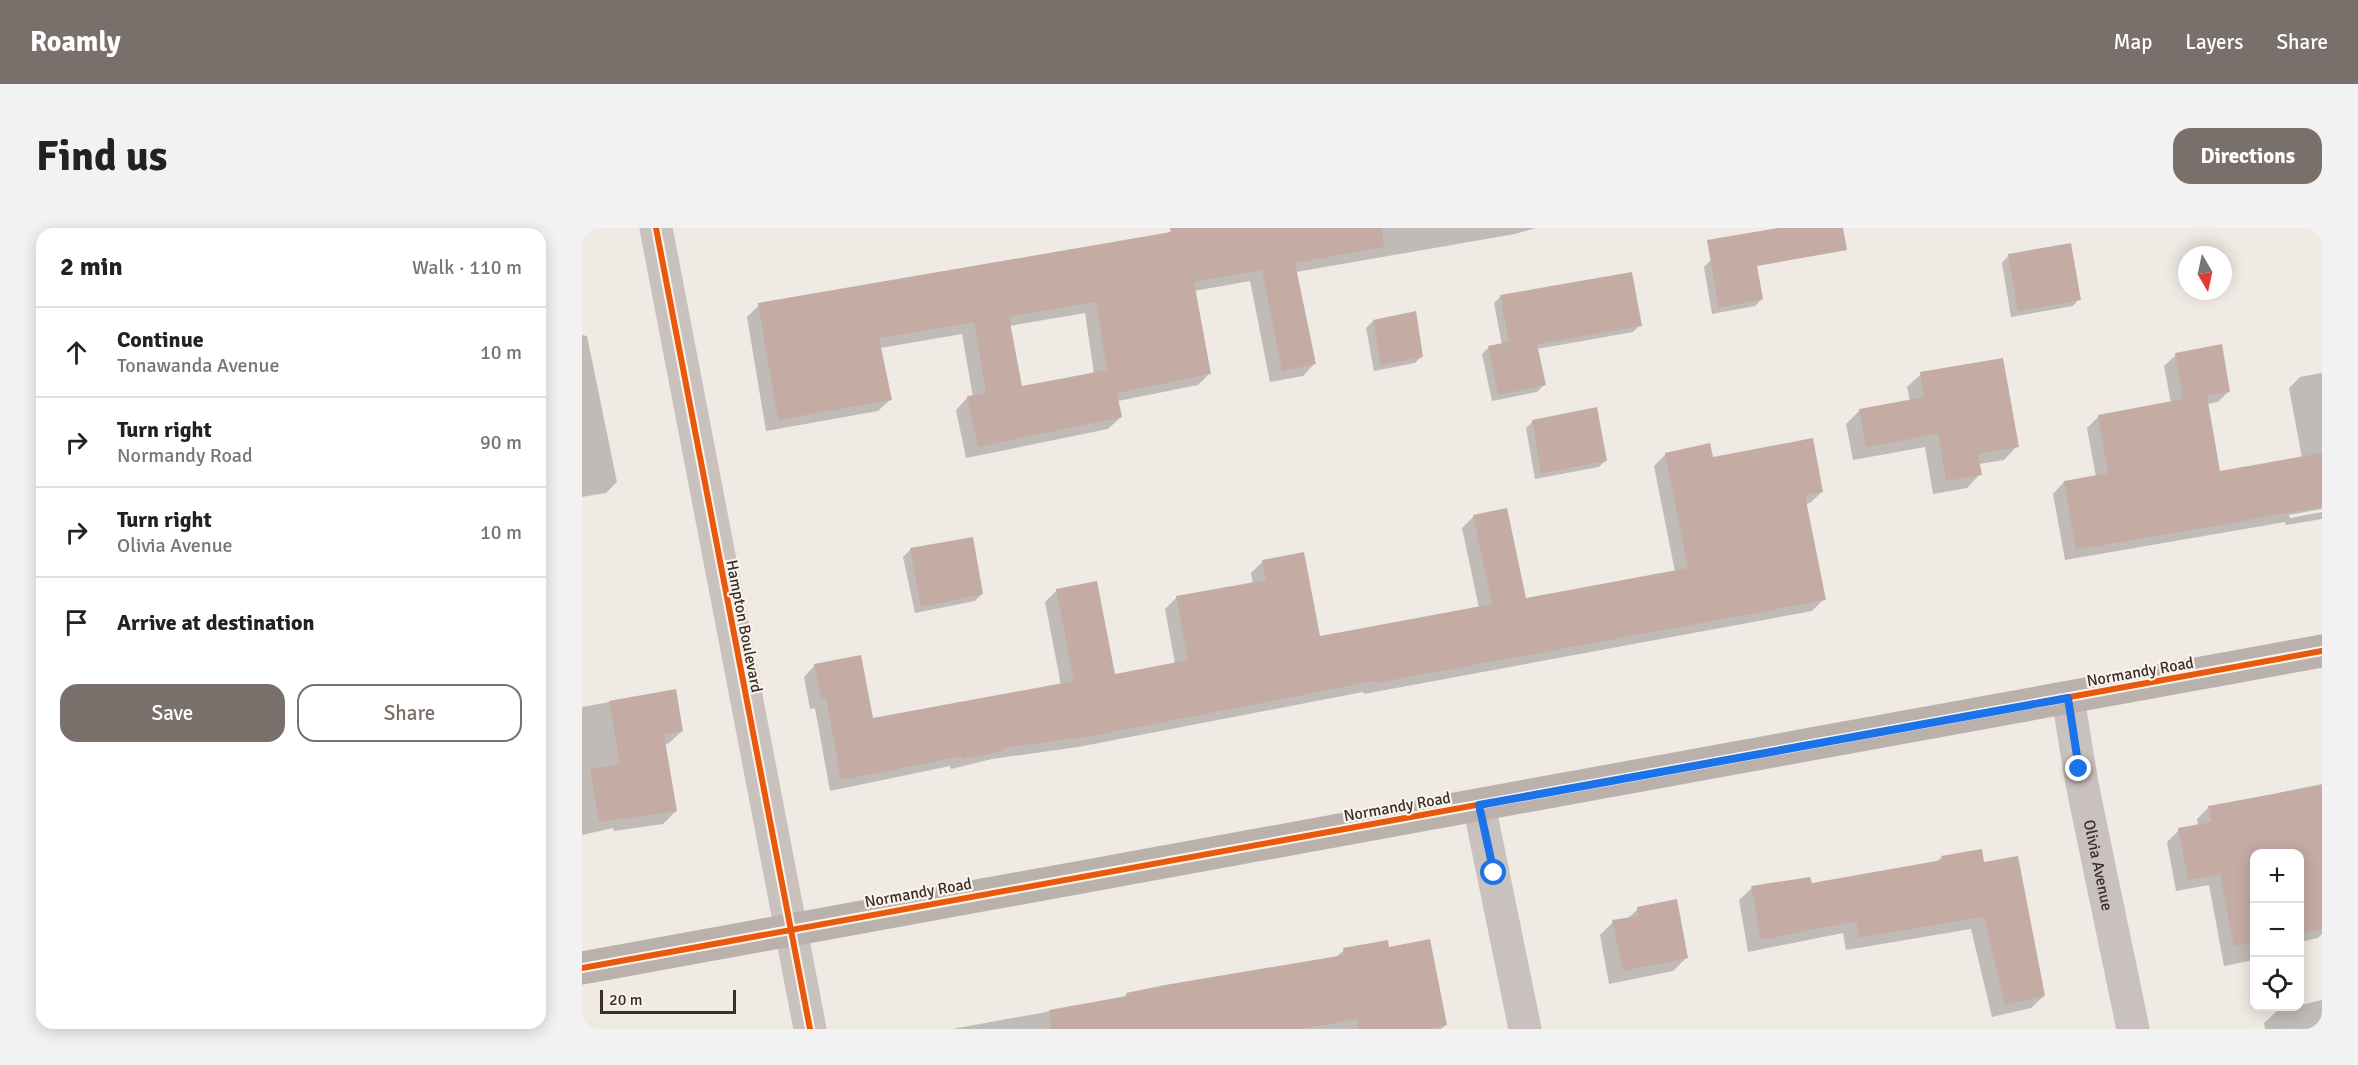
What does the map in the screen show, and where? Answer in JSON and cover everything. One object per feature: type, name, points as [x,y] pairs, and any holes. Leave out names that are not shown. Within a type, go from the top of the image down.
[{"type":"street","name":"Hampton Boulevard","points":[[656,228],[810,1029]]},
{"type":"street","name":"Normandy Road","points":[[582,968],[2322,651]]},
{"type":"street","name":"Olivia Avenue","points":[[2068,698],[2082,784],[2133,1029]]},
{"type":"street","points":[[1479,805],[1525,1029]]},
{"type":"building","points":[[1170,228],[1382,228],[1384,247],[1295,263],[1316,364],[1282,371],[1262,270],[1194,282],[1211,374],[1117,393],[1122,417],[978,447],[967,396],[986,393],[974,322],[879,338],[892,400],[778,420],[758,303],[1171,232]],"holes":[[[1096,302],[1107,370],[1022,386],[1009,317]]]},
{"type":"building","points":[[1778,228],[1843,228],[1847,250],[1757,266],[1763,299],[1719,308],[1707,240]]},
{"type":"building","points":[[2071,243],[2081,300],[2018,311],[2008,254]]},
{"type":"building","points":[[1632,272],[1642,326],[1537,344],[1546,385],[1498,395],[1488,346],[1509,342],[1500,295]]},
{"type":"building","points":[[1416,311],[1423,357],[1381,365],[1373,320]]},
{"type":"building","points":[[2222,344],[2230,392],[2207,396],[2220,471],[2322,453],[2322,507],[2076,550],[2064,481],[2108,473],[2098,415],[2183,399],[2175,353]]},
{"type":"building","points":[[2003,358],[2019,447],[1978,454],[1982,475],[1946,481],[1938,434],[1866,447],[1859,409],[1924,397],[1920,372]]},
{"type":"building","points":[[1597,407],[1607,461],[1541,473],[1532,420]]},
{"type":"building","points":[[1813,438],[1823,492],[1805,495],[1826,600],[1376,683],[1375,681],[1091,736],[1003,748],[1003,751],[962,759],[962,756],[841,780],[826,697],[821,698],[814,664],[861,655],[873,718],[1074,681],[1056,589],[1097,581],[1115,674],[1188,660],[1176,596],[1266,580],[1262,560],[1304,552],[1320,636],[1492,604],[1473,515],[1507,508],[1526,598],[1688,568],[1665,453],[1710,443],[1713,457]]},
{"type":"building","points":[[973,537],[983,594],[921,607],[910,548]]},
{"type":"building","points":[[676,689],[683,731],[664,735],[677,811],[599,822],[590,769],[620,764],[609,701]]},
{"type":"building","points":[[2322,785],[2322,929],[2304,932],[2304,849],[2250,849],[2250,943],[2234,947],[2220,874],[2188,880],[2178,828],[2212,822],[2208,806]]},
{"type":"building","points":[[1982,849],[1984,862],[2018,856],[2045,996],[2005,1005],[1984,917],[1859,938],[1856,921],[1761,940],[1751,886],[1810,877],[1812,883],[1942,860],[1941,856]]},
{"type":"building","points":[[1677,899],[1688,958],[1623,971],[1612,920],[1638,916],[1637,907]]},
{"type":"building","points":[[1430,939],[1447,1025],[1428,1029],[1359,1029],[1357,1019],[1302,1029],[1051,1029],[1049,1010],[1127,996],[1126,993],[1165,985],[1344,955],[1343,948],[1388,940],[1389,947]]},
{"type":"cycle path","points":[[656,228],[810,1029]]},
{"type":"cycle path","points":[[582,968],[2322,651]]},
{"type":"route","points":[[1494,873],[1479,805],[2068,698],[2079,769]]}]
